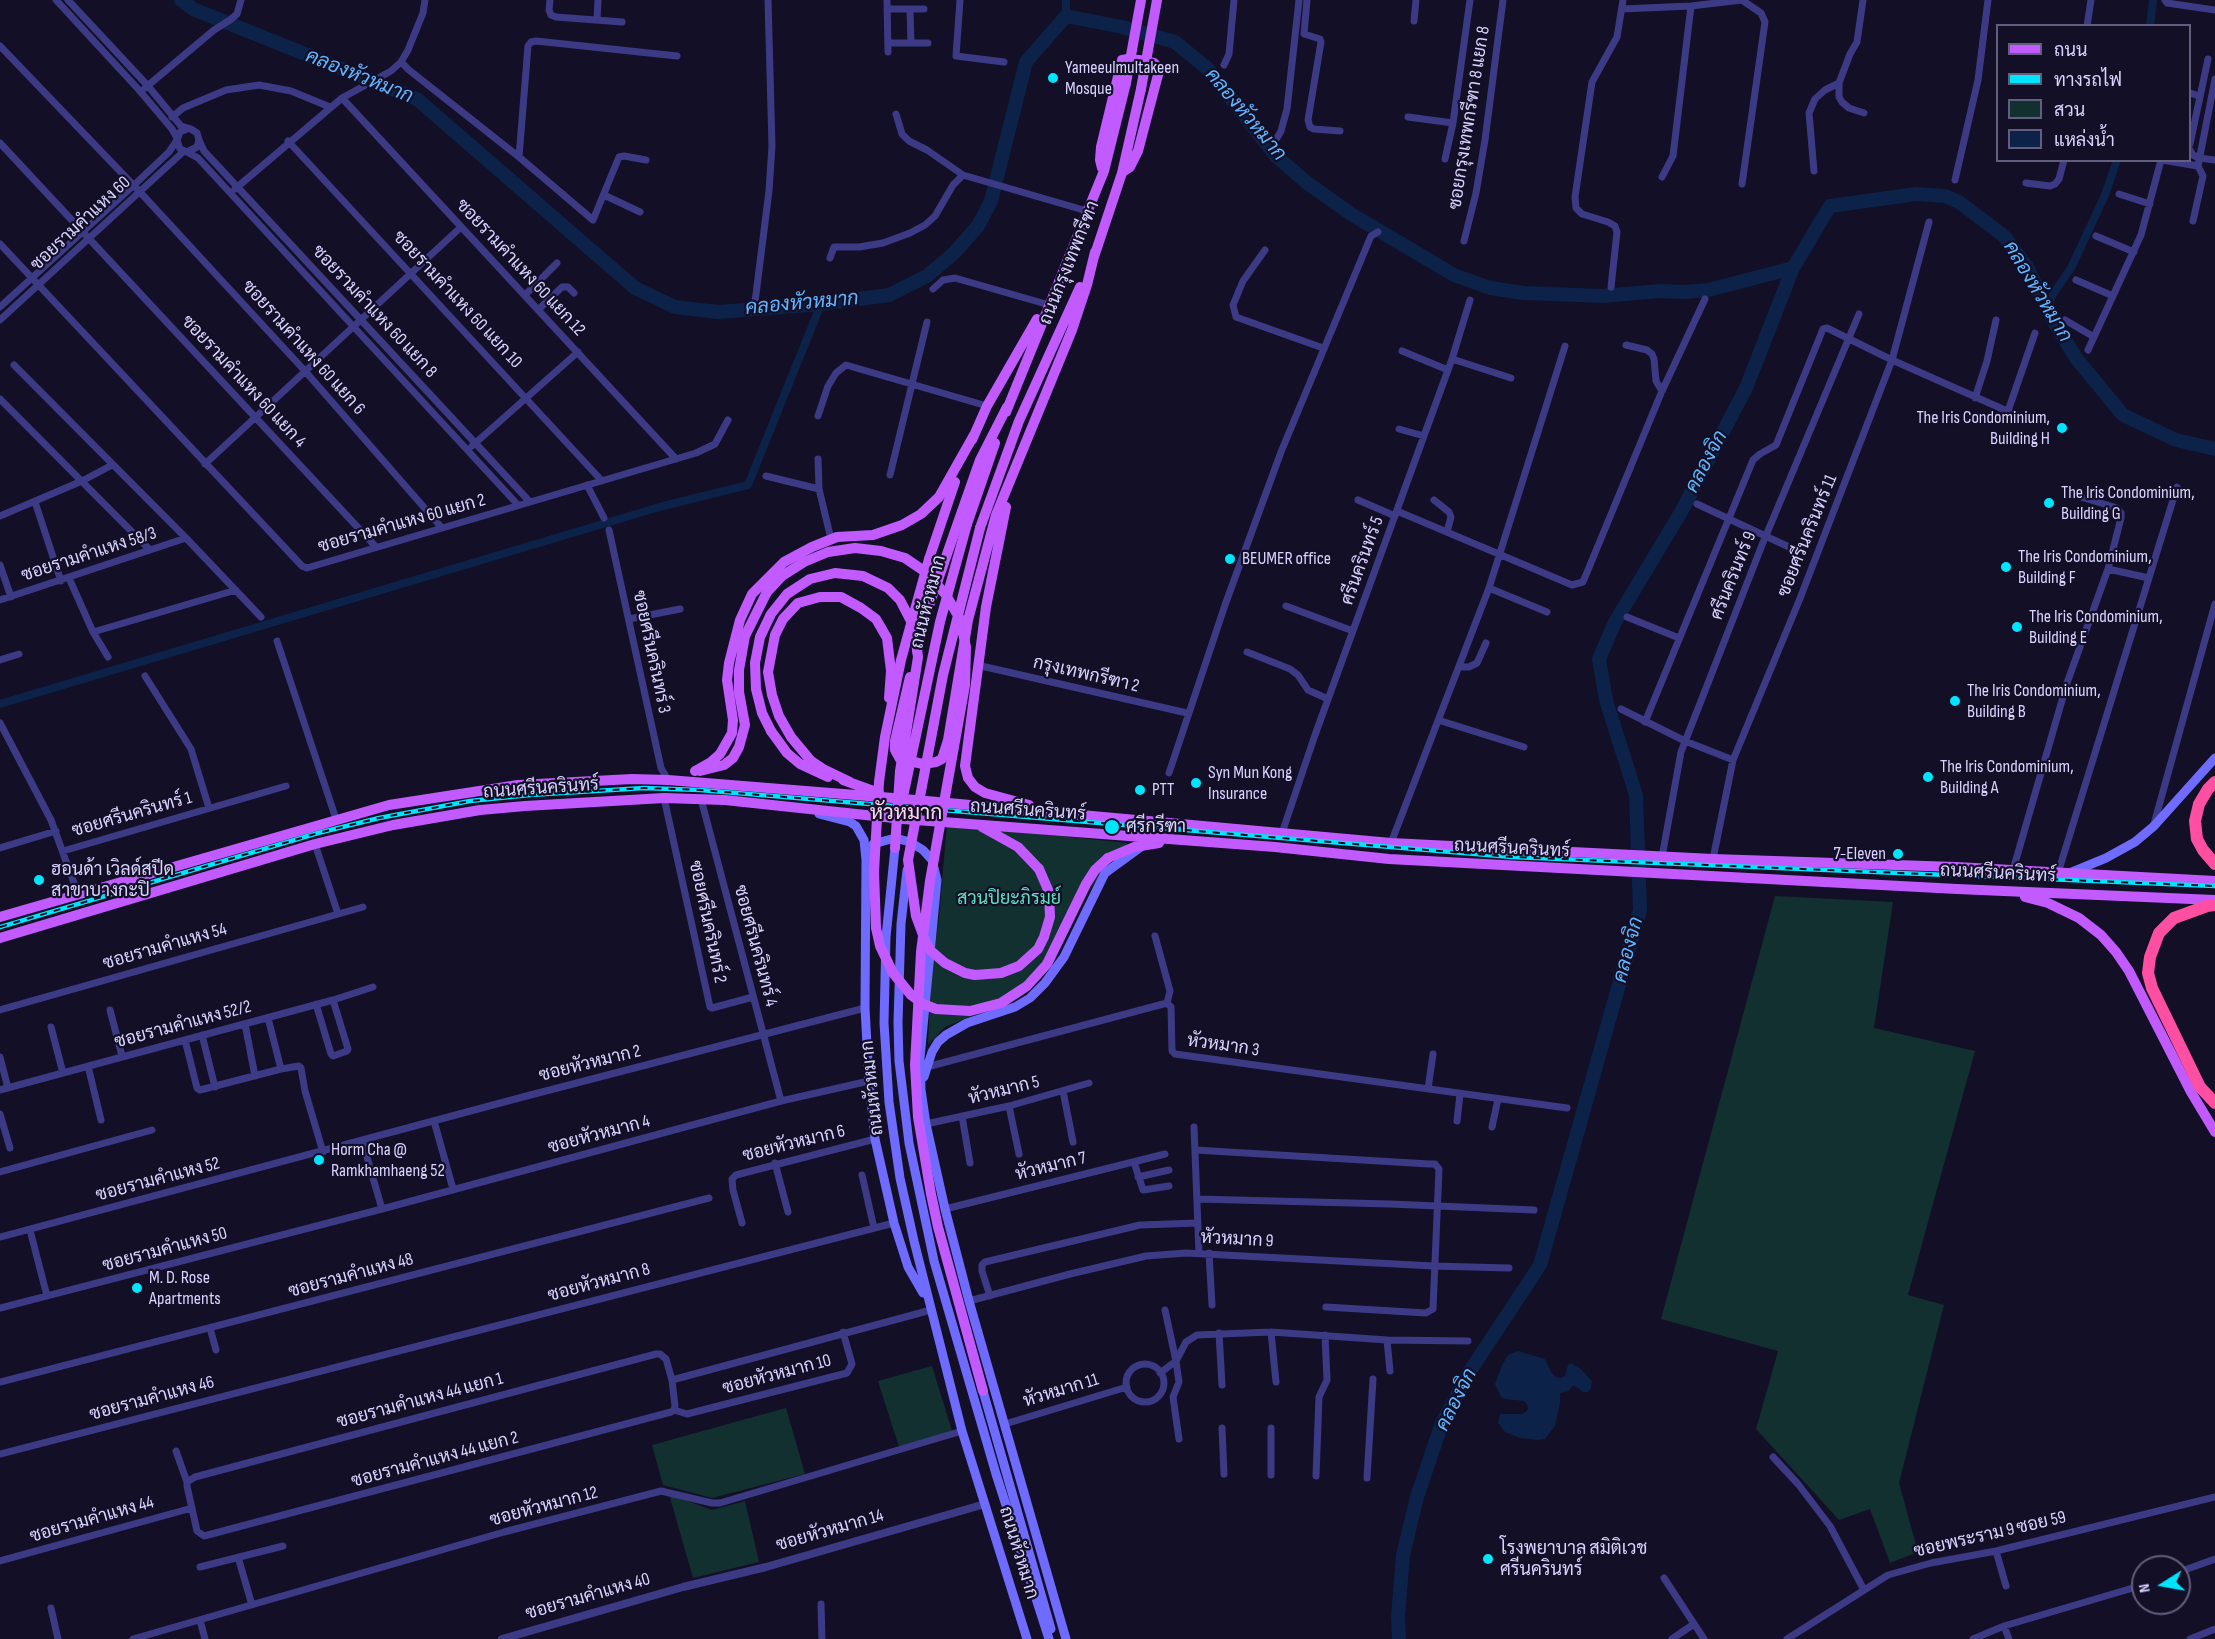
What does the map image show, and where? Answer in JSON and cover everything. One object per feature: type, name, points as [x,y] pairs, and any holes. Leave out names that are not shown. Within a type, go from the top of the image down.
[{"type":"highway","points":[[2215,782],[2199,804],[2195,821],[2197,839],[2215,864]]},
{"type":"highway","points":[[2215,905],[2174,918],[2159,933],[2150,957],[2148,973],[2152,988],[2200,1087],[2215,1103]]},
{"type":"main road","name":"ถนนกรุงเทพกรีฑา","points":[[967,524],[1007,407],[1104,171],[1126,83],[1141,0]]},
{"type":"main road","name":"ถนนกรุงเทพกรีฑา","points":[[980,528],[1019,421],[1095,252],[1122,173],[1159,0]]},
{"type":"main road","points":[[1159,0],[1167,0]]},
{"type":"main road","points":[[1104,171],[1100,160],[1101,147],[1122,60],[1128,58],[1154,63],[1159,71],[1138,151],[1130,168],[1122,173]]},
{"type":"main road","points":[[1007,407],[980,460],[926,614],[895,741],[900,759],[923,764],[942,759],[948,741],[968,620],[996,515],[1079,313],[1095,252]]},
{"type":"main road","points":[[885,737],[909,627],[948,500],[987,406],[1055,288]]},
{"type":"main road","points":[[668,780],[695,771],[711,762],[720,754],[732,733],[733,720],[727,680],[729,663],[740,620],[752,594],[784,562],[831,539],[873,535],[902,525],[921,514],[939,497],[974,435]]},
{"type":"main road","points":[[1017,466],[999,535],[977,665],[965,766],[968,778],[975,787],[985,793],[1060,813]]},
{"type":"main road","name":"ถนนหัวหมาก","points":[[967,524],[928,674],[905,785],[895,848],[886,937],[885,1064],[895,1146],[906,1207],[930,1308],[962,1431],[1027,1639]]},
{"type":"main road","name":"ถนนหัวหมาก","points":[[980,528],[943,675],[908,860],[901,924],[899,1061],[909,1143],[934,1261],[996,1474],[1051,1639]]},
{"type":"main road","points":[[695,771],[715,769],[724,765],[733,758],[740,747],[745,725],[739,692],[739,670],[745,636],[767,592],[782,576],[804,562],[828,552],[855,548],[881,551],[904,558],[927,573],[946,595],[960,619],[966,647],[965,686],[930,881],[921,952],[915,1065],[918,1117],[940,1236],[1044,1598],[1051,1639]]},
{"type":"main road","points":[[893,798],[814,772],[800,764],[787,753],[771,731],[762,713],[756,689],[755,663],[760,637],[787,594],[810,579],[835,573],[863,576],[888,588],[900,600],[909,613],[914,627],[918,649],[900,771],[895,848]]},
{"type":"main road","points":[[849,782],[811,761],[790,737],[779,716],[768,672],[775,635],[783,619],[798,603],[820,597],[841,597],[861,608],[876,619],[887,638],[890,654],[890,686],[876,828],[874,906],[876,928],[880,946],[894,973],[907,991],[923,1004],[945,1010],[970,1011],[1001,1003],[1027,986],[1047,963],[1095,870],[1108,858],[1134,846],[1176,840]]},
{"type":"main road","points":[[2069,873],[2106,858],[2135,842],[2154,826],[2215,758]]},
{"type":"main road","name":"ถนนศรีนครินทร์","points":[[0,917],[389,805],[518,785],[593,780],[668,780],[1392,843],[2215,881]]},
{"type":"main road","name":"ถนนศรีนครินทร์","points":[[0,938],[315,844],[393,825],[439,816],[561,802],[664,798],[701,799],[1389,859],[2215,900]]},
{"type":"main road","points":[[389,805],[393,825]]},
{"type":"main road","points":[[798,808],[850,822],[856,826],[864,840],[866,860],[865,1008],[875,1138],[894,1222],[908,1267],[930,1308]]},
{"type":"main road","points":[[908,860],[913,903],[926,943],[931,951],[945,963],[965,973],[981,976],[1001,973],[1019,966],[1041,943],[1050,917],[1049,892],[1039,869],[1018,847],[976,824]]},
{"type":"main road","points":[[866,860],[873,844],[895,838],[910,842],[924,850],[932,860],[936,880],[920,1058],[921,1090],[926,1124],[969,1301],[1066,1639]]},
{"type":"main road","points":[[921,1090],[927,1067],[938,1042],[946,1035],[967,1023],[1016,1007],[1046,983],[1064,957],[1105,873],[1144,845]]},
{"type":"main road","points":[[1980,890],[2048,903],[2079,918],[2101,935],[2129,971],[2191,1092],[2215,1132]]},
{"type":"street","points":[[56,0],[141,92],[172,129],[178,146],[186,151]]},
{"type":"street","points":[[141,92],[214,30],[237,14],[241,0]]},
{"type":"street","points":[[231,193],[288,141],[330,107],[350,93],[391,71],[401,62],[423,13],[425,0]]},
{"type":"street","points":[[550,0],[549,10],[551,15],[556,17],[622,22]]},
{"type":"street","points":[[597,20],[598,0]]},
{"type":"street","points":[[755,302],[772,146],[768,0]]},
{"type":"street","points":[[887,0],[888,52]]},
{"type":"street","points":[[960,0],[956,56],[1005,62]]},
{"type":"street","points":[[1224,65],[1229,54],[1234,0]]},
{"type":"street","points":[[1277,138],[1287,109],[1299,0]]},
{"type":"street","points":[[1306,0],[1304,34],[1320,39],[1321,42],[1308,120],[1310,127],[1314,129],[1340,131]]},
{"type":"street","points":[[1414,21],[1416,0]]},
{"type":"street","points":[[1445,159],[1453,123],[1470,0]]},
{"type":"street","name":"ซอยกรุงเทพกรีฑา 8 แยก 8","points":[[1464,241],[1476,193],[1485,140],[1503,0]]},
{"type":"street","points":[[1611,287],[1617,232],[1615,226],[1582,214],[1576,208],[1575,197],[1592,82],[1604,58],[1614,45],[1623,0]]},
{"type":"street","points":[[1622,9],[1691,6],[1742,0],[1761,13],[1765,22],[1742,184]]},
{"type":"street","points":[[1863,0],[1857,42],[1839,83],[1839,97],[1849,108],[1864,113]]},
{"type":"street","points":[[1955,180],[1978,80],[1988,0]]},
{"type":"street","points":[[2087,24],[2091,0]]},
{"type":"street","points":[[2164,0],[2167,3],[2215,10]]},
{"type":"street","points":[[71,1],[148,86],[172,117],[181,126],[194,130],[199,140]]},
{"type":"street","points":[[1662,177],[1673,156],[1691,6]]},
{"type":"street","points":[[887,9],[924,9]]},
{"type":"street","points":[[910,9],[911,43]]},
{"type":"street","points":[[519,157],[528,46],[531,42],[677,56]]},
{"type":"street","points":[[888,43],[928,43]]},
{"type":"street","name":"ซอยรามคำแหง 60 แยก 6","points":[[0,46],[305,371],[442,528]]},
{"type":"street","points":[[2191,139],[2208,59]]},
{"type":"street","points":[[401,62],[593,220],[619,157],[646,160]]},
{"type":"street","points":[[2193,221],[2203,176],[2198,166],[2199,158],[2213,99],[2215,79]]},
{"type":"street","points":[[1814,171],[1809,113],[1815,99],[1839,83]]},
{"type":"street","points":[[172,117],[183,108],[226,90],[259,85],[291,91],[330,107]]},
{"type":"street","points":[[2191,93],[2199,96]]},
{"type":"street","name":"ซอยรามคำแหง 60 แยก 12","points":[[342,98],[676,459]]},
{"type":"street","points":[[896,114],[902,134],[909,141],[927,150],[963,176],[1087,211]]},
{"type":"street","points":[[1408,117],[1453,123]]},
{"type":"street","name":"ซอยรามคำแหง 60","points":[[136,189],[169,152],[180,132],[187,129]]},
{"type":"street","name":"ซอยรามคำแหง 60","points":[[0,320],[35,282],[136,189],[186,151],[195,149],[199,140]]},
{"type":"street","name":"ซอยรามคำแหง 60 แยก 8","points":[[199,140],[204,151],[530,502]]},
{"type":"street","name":"ซอยรามคำแหง 60 แยก 10","points":[[288,141],[602,481]]},
{"type":"street","name":"ซอยรามคำแหง 60 แยก 4","points":[[0,143],[376,548]]},
{"type":"street","name":"ซอยรามคำแหง 60 แยก 8","points":[[186,151],[198,158],[231,193],[518,506]]},
{"type":"street","points":[[2191,152],[2199,158],[2215,160]]},
{"type":"street","points":[[2026,183],[2055,184],[2059,179],[2063,162]]},
{"type":"street","points":[[2088,350],[2142,235],[2161,162]]},
{"type":"street","points":[[2174,162],[2198,166]]},
{"type":"street","points":[[830,258],[834,247],[860,247],[883,243],[925,225],[935,216],[958,178],[963,176]]},
{"type":"street","points":[[2118,194],[2150,204]]},
{"type":"street","points":[[604,195],[640,212]]},
{"type":"street","name":"ซอยศรีนครินทร์ 11","points":[[1713,859],[1733,760],[1799,601],[1892,360],[1929,222]]},
{"type":"street","points":[[206,464],[461,227]]},
{"type":"street","points":[[1169,773],[1187,713],[1281,452],[1371,236],[1378,232]]},
{"type":"street","points":[[2096,236],[2134,252]]},
{"type":"street","name":"ซอยรามคำแหง 60 แยก 2","points":[[0,244],[302,566],[307,568],[676,459],[715,444],[728,420]]},
{"type":"street","points":[[289,257],[296,250]]},
{"type":"street","points":[[1265,250],[1243,281],[1233,305],[1236,317],[1323,348]]},
{"type":"street","points":[[525,295],[557,263]]},
{"type":"street","points":[[933,289],[944,280],[955,278],[1046,304]]},
{"type":"street","points":[[2076,280],[2113,296]]},
{"type":"street","name":"ซอยรามคำแหง 60","points":[[0,307],[35,282]]},
{"type":"street","points":[[538,310],[562,287],[568,287],[574,293]]},
{"type":"street","points":[[1358,500],[1448,532],[1572,585],[1583,582],[1662,391],[1705,299]]},
{"type":"street","name":"ศรีนครินทร์ 5","points":[[1282,833],[1328,699],[1452,359],[1470,300]]},
{"type":"street","name":"ศรีนครินทร์ 9","points":[[1662,857],[1681,752],[1766,536],[1859,314]]},
{"type":"street","points":[[1975,398],[1987,361],[1996,320]]},
{"type":"street","points":[[2065,320],[2094,337]]},
{"type":"street","points":[[890,475],[927,322]]},
{"type":"street","points":[[1645,722],[1753,460],[1776,445],[1821,331],[1827,328],[1975,398],[2024,418]]},
{"type":"street","points":[[2008,411],[2035,333]]},
{"type":"street","points":[[1626,345],[1647,350],[1652,354],[1656,381],[1662,391]]},
{"type":"street","points":[[1392,843],[1489,588],[1565,346]]},
{"type":"street","points":[[1402,351],[1448,370]]},
{"type":"street","points":[[468,451],[578,352]]},
{"type":"street","points":[[1452,359],[1511,378]]},
{"type":"street","points":[[14,364],[261,617]]},
{"type":"street","points":[[818,416],[828,386],[842,366],[846,365],[987,406]]},
{"type":"street","points":[[411,389],[418,382]]},
{"type":"street","points":[[0,399],[150,550]]},
{"type":"street","points":[[1399,429],[1424,436]]},
{"type":"street","points":[[818,459],[819,489],[831,539]]},
{"type":"street","points":[[0,516],[82,481],[112,465]]},
{"type":"street","points":[[766,476],[819,489]]},
{"type":"street","points":[[587,485],[604,518]]},
{"type":"street","points":[[2058,873],[2177,488]]},
{"type":"street","points":[[2013,870],[2067,683],[2108,569],[2121,518],[2121,513],[2117,508],[2081,497]]},
{"type":"street","points":[[1434,500],[1449,512],[1451,517],[1448,532]]},
{"type":"street","points":[[35,502],[61,581]]},
{"type":"street","points":[[1697,504],[1789,547]]},
{"type":"street","name":"ซอยศรีนครินทร์ 3","points":[[609,530],[662,768],[668,780]]},
{"type":"street","name":"ซอยรามคำแหง 58/3","points":[[0,600],[186,538]]},
{"type":"street","points":[[0,564],[11,597]]},
{"type":"street","points":[[2108,569],[2149,578]]},
{"type":"street","points":[[69,578],[93,632],[108,657]]},
{"type":"street","points":[[1489,588],[1546,612]]},
{"type":"street","points":[[93,632],[236,590]]},
{"type":"street","points":[[2154,826],[2215,604]]},
{"type":"street","points":[[1286,606],[1353,631]]},
{"type":"street","points":[[629,619],[680,609]]},
{"type":"street","points":[[1627,616],[1679,638]]},
{"type":"street","points":[[277,641],[336,819]]},
{"type":"street","points":[[1459,667],[1474,665],[1486,643]]},
{"type":"street","points":[[1246,651],[1290,669],[1298,675],[1308,690],[1328,699]]},
{"type":"street","points":[[0,660],[20,654]]},
{"type":"street","name":"กรุงเทพกรีฑา 2","points":[[977,665],[1187,713]]},
{"type":"street","name":"ซอยศรีนครินทร์ 1","points":[[145,676],[191,749],[209,808]]},
{"type":"street","points":[[1621,710],[1685,741],[1733,760]]},
{"type":"street","points":[[1438,720],[1524,747]]},
{"type":"street","name":"ซอยศรีนครินทร์ 1","points":[[0,723],[56,831],[78,894]]},
{"type":"street","name":"ซอยศรีนครินทร์ 1","points":[[63,851],[286,786]]},
{"type":"street","name":"ซอยศรีนครินทร์ 2","points":[[664,798],[710,1007],[753,997]]},
{"type":"street","name":"ซอยศรีนครินทร์ 4","points":[[701,799],[781,1101]]},
{"type":"street","points":[[0,848],[56,831]]},
{"type":"street","points":[[315,844],[338,914]]},
{"type":"street","name":"ซอยรามคำแหง 54","points":[[0,1010],[363,907]]},
{"type":"street","points":[[927,1067],[1167,1003],[1170,991],[1155,936]]},
{"type":"street","name":"ซอยรามคำแหง 52/2","points":[[4,1089],[268,1018],[373,987]]},
{"type":"street","points":[[316,1004],[333,1056],[348,1049],[333,1000]]},
{"type":"street","name":"หัวหมาก 3","points":[[1167,1003],[1171,1007],[1172,1051],[1175,1054],[1567,1108]]},
{"type":"street","name":"ซอยหัวหมาก 2","points":[[323,1152],[865,1008]]},
{"type":"street","points":[[110,1010],[122,1056]]},
{"type":"street","points":[[268,1018],[280,1069]]},
{"type":"street","points":[[245,1023],[255,1076]]},
{"type":"street","points":[[51,1027],[63,1073]]},
{"type":"street","points":[[202,1035],[215,1087]]},
{"type":"street","points":[[185,1040],[198,1089],[202,1090],[299,1066],[323,1152]]},
{"type":"street","points":[[1428,1089],[1433,1054]]},
{"type":"street","points":[[0,1058],[4,1089]]},
{"type":"street","points":[[88,1066],[100,1120]]},
{"type":"street","name":"ซอยหัวหมาก 4","points":[[337,1220],[781,1101],[869,1081]]},
{"type":"street","name":"หัวหมาก 5","points":[[926,1124],[1009,1106],[1089,1083]]},
{"type":"street","points":[[1063,1091],[1073,1142]]},
{"type":"street","points":[[1457,1121],[1460,1094]]},
{"type":"street","points":[[1492,1127],[1498,1099]]},
{"type":"street","points":[[1009,1106],[1019,1154]]},
{"type":"street","points":[[0,1113],[10,1148]]},
{"type":"street","points":[[962,1116],[970,1163]]},
{"type":"street","points":[[434,1121],[453,1189]]},
{"type":"street","points":[[1194,1126],[1199,1253]]},
{"type":"street","points":[[0,1172],[152,1130]]},
{"type":"street","name":"ซอยหัวหมาก 6","points":[[742,1223],[732,1179],[741,1172],[875,1138]]},
{"type":"street","points":[[362,1140],[382,1209]]},
{"type":"street","points":[[1195,1150],[1435,1164],[1439,1169],[1433,1309],[1430,1311],[1326,1307]]},
{"type":"street","name":"ซอยรามคำแหง 52","points":[[0,1237],[323,1152]]},
{"type":"street","name":"หัวหมาก 7","points":[[945,1209],[1165,1154]]},
{"type":"street","points":[[1134,1162],[1143,1190],[1169,1186]]},
{"type":"street","points":[[775,1164],[788,1212]]},
{"type":"street","points":[[1138,1177],[1169,1170]]},
{"type":"street","points":[[862,1175],[874,1228]]},
{"type":"street","name":"ซอยรามคำแหง 48","points":[[0,1382],[709,1198]]},
{"type":"street","points":[[1197,1199],[1534,1210]]},
{"type":"street","name":"ซอยรามคำแหง 50","points":[[0,1308],[337,1220]]},
{"type":"street","name":"ซอยหัวหมาก 8","points":[[312,1373],[894,1222]]},
{"type":"street","points":[[990,1296],[982,1271],[982,1265],[985,1262],[1140,1225],[1198,1223]]},
{"type":"street","points":[[30,1230],[47,1296]]},
{"type":"street","points":[[1209,1253],[1212,1305]]},
{"type":"street","name":"หัวหมาก 9","points":[[969,1301],[1146,1256],[1209,1253],[1509,1268]]},
{"type":"street","name":"ซอยหัวหมาก 10","points":[[672,1380],[930,1308]]},
{"type":"street","points":[[1165,1310],[1179,1382],[1173,1397],[1179,1439]]},
{"type":"street","points":[[210,1328],[216,1350]]},
{"type":"street","name":"ซอยหัวหมาก 10","points":[[674,1410],[687,1414],[847,1373],[852,1364],[843,1332]]},
{"type":"street","points":[[1160,1372],[1176,1361],[1186,1342],[1197,1335],[1271,1332],[1387,1340],[1468,1341]]},
{"type":"street","points":[[1271,1332],[1276,1382]]},
{"type":"street","points":[[1219,1333],[1222,1385]]},
{"type":"street","points":[[1316,1476],[1319,1397],[1327,1380],[1325,1335]]},
{"type":"street","points":[[1387,1340],[1390,1371]]},
{"type":"street","name":"ซอยรามคำแหง 44 แยก 1","points":[[187,1482],[195,1477],[656,1354],[666,1359],[672,1380]]},
{"type":"street","points":[[1149,1365],[1160,1372],[1164,1384],[1163,1390],[1160,1395],[1150,1401],[1138,1401],[1126,1388],[1128,1375],[1137,1366],[1149,1365]]},
{"type":"street","name":"ซอยรามคำแหง 46","points":[[0,1454],[312,1373]]},
{"type":"street","points":[[1367,1478],[1373,1379]]},
{"type":"street","points":[[672,1380],[674,1410]]},
{"type":"street","name":"หัวหมาก 11","points":[[1005,1424],[1126,1388]]},
{"type":"street","name":"ซอยรามคำแหง 44 แยก 2","points":[[192,1508],[197,1531],[204,1536],[674,1410]]},
{"type":"street","points":[[1222,1428],[1224,1474]]},
{"type":"street","points":[[1271,1428],[1271,1475]]},
{"type":"street","name":"ซอยหัวหมาก 12","points":[[134,1639],[504,1532],[662,1491],[720,1503],[962,1431]]},
{"type":"street","points":[[176,1451],[187,1482],[192,1508]]},
{"type":"street","points":[[1773,1457],[1798,1484],[1830,1526],[1864,1590]]},
{"type":"street","name":"ซอยพระราม 9 ซอย 59","points":[[1787,1639],[1888,1575],[2215,1497]]},
{"type":"street","name":"ซอยหัวหมาก 14","points":[[683,1587],[766,1567],[985,1504]]},
{"type":"street","name":"ซอยรามคำแหง 44","points":[[0,1561],[192,1508]]},
{"type":"street","points":[[200,1567],[283,1546]]},
{"type":"street","points":[[1996,1551],[2006,1586]]},
{"type":"street","points":[[238,1557],[252,1605]]},
{"type":"street","points":[[2191,1568],[2215,1559]]},
{"type":"street","points":[[1664,1578],[1704,1639]]},
{"type":"street","name":"ซอยรามคำแหง 40","points":[[502,1639],[683,1587]]},
{"type":"street","points":[[1973,1639],[2004,1626],[2131,1589]]},
{"type":"street","points":[[821,1604],[822,1639]]},
{"type":"street","points":[[51,1608],[58,1639]]},
{"type":"street","points":[[200,1620],[205,1639]]},
{"type":"street","points":[[1672,1639],[1694,1624]]},
{"type":"street","points":[[2004,1626],[2009,1639]]},
{"type":"street","points":[[2190,1639],[2215,1629]]},
{"type":"green space","name":"สวนปิยะภิรมย์","points":[[947,824],[1127,843],[1130,851],[1115,858],[1089,891],[1051,968],[1022,996],[945,1027],[928,1045],[931,977]]},
{"type":"green space","points":[[1775,896],[1893,902],[1874,1028],[1975,1051],[1908,1295],[1944,1305],[1899,1483],[1918,1552],[1890,1563],[1870,1509],[1839,1520],[1756,1429],[1778,1351],[1661,1319]]},
{"type":"green space","points":[[932,1366],[952,1431],[899,1447],[878,1381]]},
{"type":"green space","points":[[786,1408],[805,1474],[712,1498],[663,1485],[652,1445]]},
{"type":"green space","points":[[669,1494],[712,1510],[745,1501],[759,1562],[693,1578]]},
{"type":"water","points":[[1518,1351],[1545,1359],[1556,1377],[1565,1376],[1568,1365],[1571,1363],[1581,1369],[1592,1381],[1588,1392],[1572,1386],[1569,1391],[1560,1393],[1555,1426],[1545,1439],[1520,1438],[1505,1432],[1498,1423],[1500,1414],[1522,1414],[1528,1409],[1524,1401],[1501,1397],[1495,1384],[1508,1355]]},
{"type":"waterway","name":"คลองหัวหมาก","points":[[181,0],[193,9],[417,99],[635,288],[675,307],[718,312],[821,304],[889,295],[927,276],[954,253],[978,226],[991,201],[1026,62],[1066,16],[1122,27],[1175,42],[1208,69],[1276,156],[1306,182],[1351,214],[1454,275],[1490,288],[1524,293],[1603,296],[1660,291],[1684,292],[1708,290],[1793,268]]},
{"type":"waterway","points":[[1066,0],[1066,16]]},
{"type":"waterway","points":[[2150,24],[2153,0]]},
{"type":"waterway","points":[[2047,308],[2053,294],[2071,268],[2105,195],[2116,162]]},
{"type":"waterway","name":"คลองจิก","points":[[1399,1639],[1398,1617],[1403,1555],[1417,1497],[1442,1423],[1468,1374],[1540,1265],[1640,910],[1636,795],[1606,700],[1599,659],[1615,622],[1681,512],[1746,388],[1793,268],[1830,206],[1916,194],[1945,196],[1959,202],[2004,236],[2027,267],[2054,322],[2076,358],[2123,415],[2176,440],[2215,449]]},
{"type":"waterway","points":[[0,704],[663,506],[748,485],[821,304]]},
{"type":"railway","points":[[0,927],[318,833],[379,818],[470,801],[644,788],[700,790],[1512,857],[2215,886]]},
{"type":"place","name":"Yameeulmultakeen Mosque","points":[[1053,78]]},
{"type":"place","name":"The Iris Condominium, Building H","points":[[2062,428]]},
{"type":"place","name":"The Iris Condominium, Building G","points":[[2049,503]]},
{"type":"place","name":"BEUMER office","points":[[1230,559]]},
{"type":"place","name":"The Iris Condominium, Building F","points":[[2006,567]]},
{"type":"place","name":"The Iris Condominium, Building E","points":[[2017,627]]},
{"type":"place","name":"The Iris Condominium, Building B","points":[[1955,701]]},
{"type":"place","name":"The Iris Condominium, Building A","points":[[1928,777]]},
{"type":"place","name":"Syn Mun Kong Insurance","points":[[1196,783]]},
{"type":"place","name":"PTT","points":[[1140,790]]},
{"type":"place","name":"ศรีกรีฑา","points":[[1112,827]]},
{"type":"place","name":"7-Eleven","points":[[1898,854]]},
{"type":"place","name":"ฮอนด้า เวิลด์สปีด สาขาบางกะปิ","points":[[39,880]]},
{"type":"place","name":"Horm Cha @ Ramkhamhaeng 52","points":[[319,1160]]},
{"type":"place","name":"M. D. Rose Apartments","points":[[137,1288]]},
{"type":"place","name":"โรงพยาบาล สมิติเวช ศรีนครินทร์","points":[[1488,1559]]},
{"type":"district","name":"หัวหมาก","points":[[906,814]]}]
